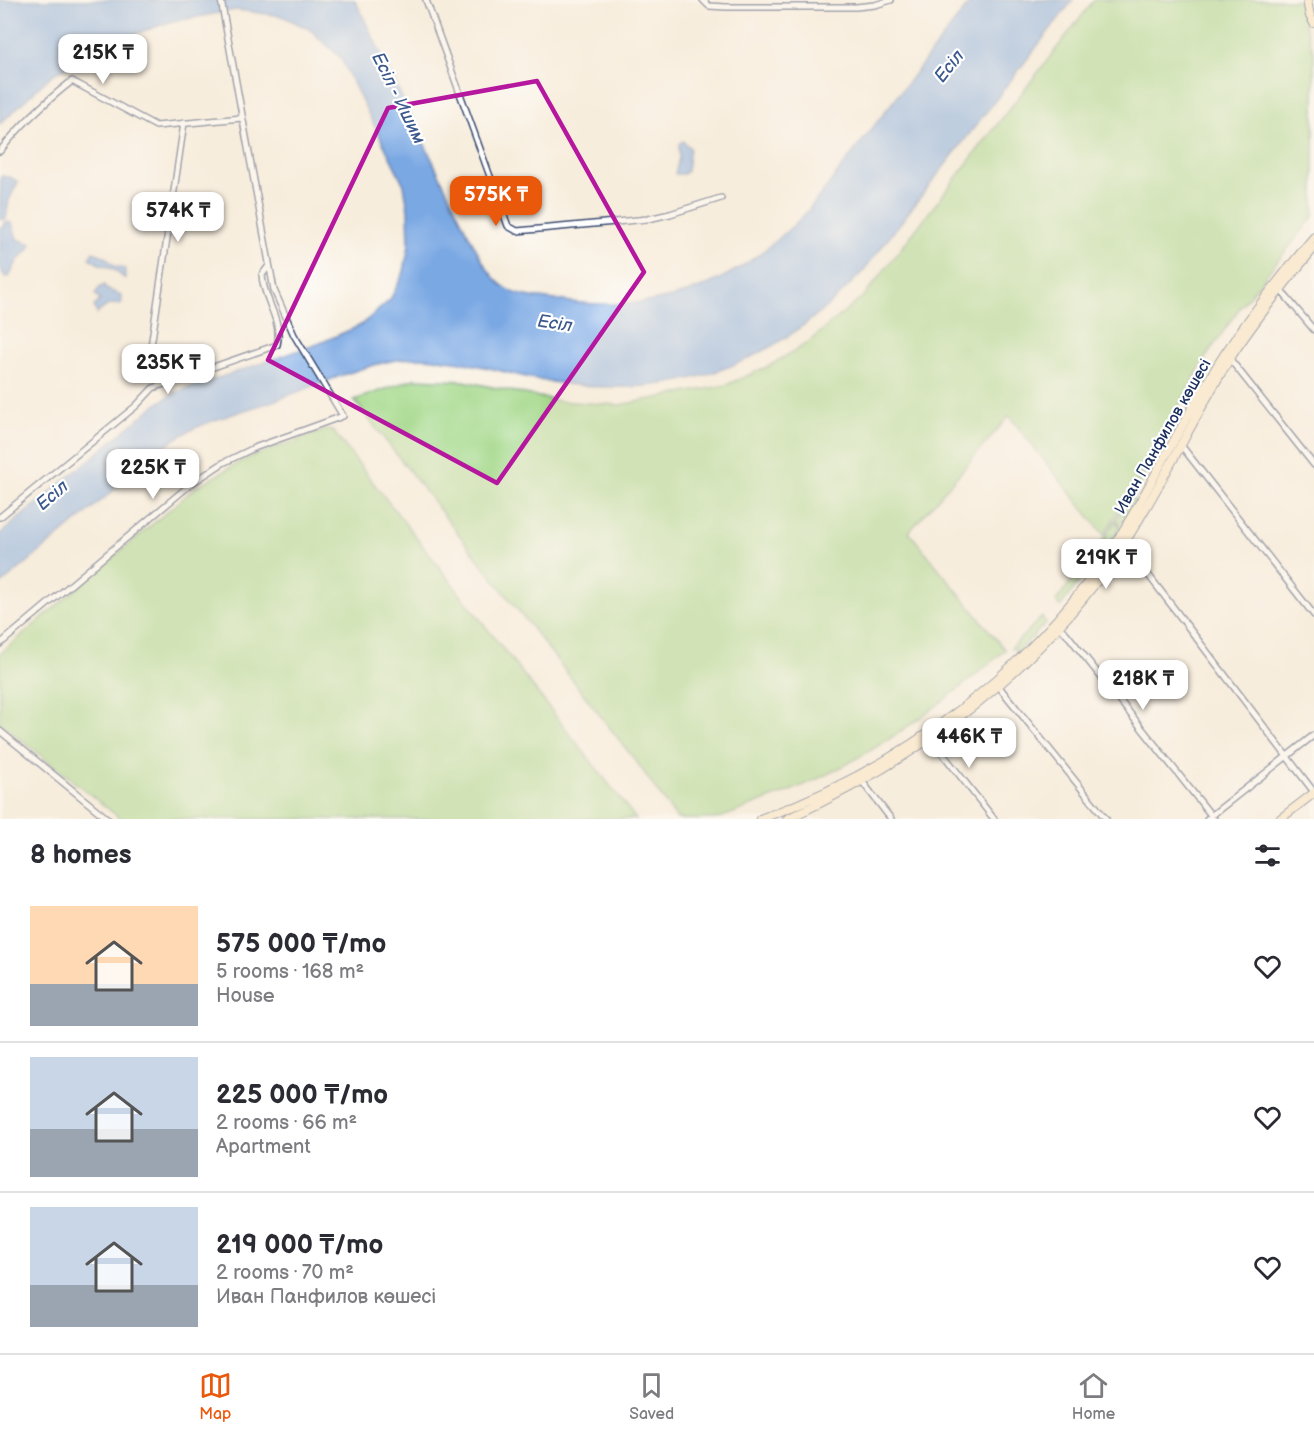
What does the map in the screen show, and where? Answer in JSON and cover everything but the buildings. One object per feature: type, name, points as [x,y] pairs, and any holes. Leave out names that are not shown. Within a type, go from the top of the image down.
[{"type":"street","points":[[0,644],[191,484],[223,462],[254,448],[343,416],[294,335],[274,290],[268,267],[222,0]]},
{"type":"street","points":[[426,0],[508,226],[517,231],[648,219],[721,198]]},
{"type":"street","points":[[703,0],[709,6],[726,7],[856,7],[891,0]]},
{"type":"street","points":[[1307,0],[1314,23]]},
{"type":"street","points":[[0,151],[17,129],[45,102],[72,81],[156,126],[242,118]]},
{"type":"street","points":[[149,360],[184,123]]},
{"type":"street","name":"Иван Панфилов көшесі","points":[[1056,625],[1119,537],[1228,356],[1314,237]]},
{"type":"street","name":"Иван Панфилов көшесі","points":[[1277,286],[1314,248]]},
{"type":"street","points":[[0,517],[136,406],[153,388],[277,345],[279,335],[277,322],[262,286],[262,275],[268,267]]},
{"type":"street","points":[[1277,286],[1314,330]]},
{"type":"street","points":[[1228,356],[1314,465]]},
{"type":"street","points":[[1177,441],[1314,615]]},
{"type":"street","name":"Иван Панфилов көшесі","points":[[787,819],[860,779],[929,736],[997,683],[1085,595],[1124,543],[1177,441]]},
{"type":"street","points":[[1124,543],[1314,792],[1280,819]]},
{"type":"street","points":[[1056,625],[1066,633],[1211,818],[1314,735]]},
{"type":"street","points":[[997,683],[1106,819]]},
{"type":"street","points":[[0,731],[108,819]]},
{"type":"street","points":[[929,736],[994,819]]},
{"type":"street","points":[[860,779],[891,819]]},
{"type":"street","name":"Иван Панфилов көшесі","points":[[760,819],[860,779]]},
{"type":"street","points":[[781,812],[787,819]]},
{"type":"highlighted area","points":[[537,81],[644,272],[497,483],[268,360],[388,108]]},
{"type":"green space","points":[[1094,0],[1297,0],[1314,53],[1314,216],[1241,306],[1206,357],[1159,443],[1164,449],[1154,466],[1152,464],[1149,466],[1135,493],[1134,502],[1120,525],[1116,520],[1153,454],[1104,535],[1009,416],[909,532],[1005,650],[919,718],[860,757],[829,774],[726,816],[714,819],[677,819],[638,764],[354,400],[414,379],[464,381],[558,401],[619,405],[726,385],[769,366],[806,344],[865,295]]},
{"type":"green space","points":[[328,429],[333,431],[636,819],[121,819],[0,723],[0,654],[196,487],[245,459]]},
{"type":"green space","points":[[1115,521],[1120,527],[1109,543],[1105,537]]},
{"type":"green space","points":[[1104,538],[1108,544],[1060,607],[1056,601]]},
{"type":"green space","points":[[1042,617],[1046,623],[1018,651],[1011,648]]},
{"type":"water","points":[[0,0],[355,0],[467,232],[493,277],[512,292],[527,296],[601,304],[635,303],[667,298],[698,289],[754,258],[781,237],[807,212],[972,0],[1073,0],[864,270],[829,304],[793,333],[755,355],[715,372],[674,382],[630,387],[584,386],[535,379],[466,363],[430,358],[396,360],[366,367],[214,421],[180,436],[156,453],[0,585],[0,534],[154,406],[174,393],[318,344],[361,325],[390,300],[404,272],[409,245],[408,210],[404,185],[340,57],[309,29],[282,16],[236,10],[170,22],[111,42],[52,75],[0,124]]},
{"type":"water","points":[[683,141],[690,148],[687,171],[684,174],[675,174],[679,158],[679,144]]},
{"type":"water","points":[[1,176],[10,177],[18,182],[9,200],[6,219],[3,220],[0,218]]},
{"type":"water","points":[[6,222],[12,223],[17,239],[31,244],[18,260],[9,277],[5,277],[0,268],[0,228],[5,226]]},
{"type":"water","points":[[93,252],[104,256],[115,266],[125,269],[125,279],[113,269],[89,258]]},
{"type":"water","points":[[104,285],[106,289],[121,295],[122,302],[120,305],[107,306],[97,314],[94,306],[99,299],[95,294]]},
{"type":"water label","name":"Есіл","points":[[949,66]]},
{"type":"water label","name":"Есіл - Ишим","points":[[399,98]]},
{"type":"water label","name":"Есіл","points":[[555,323]]},
{"type":"water label","name":"Есіл","points":[[52,495]]}]
